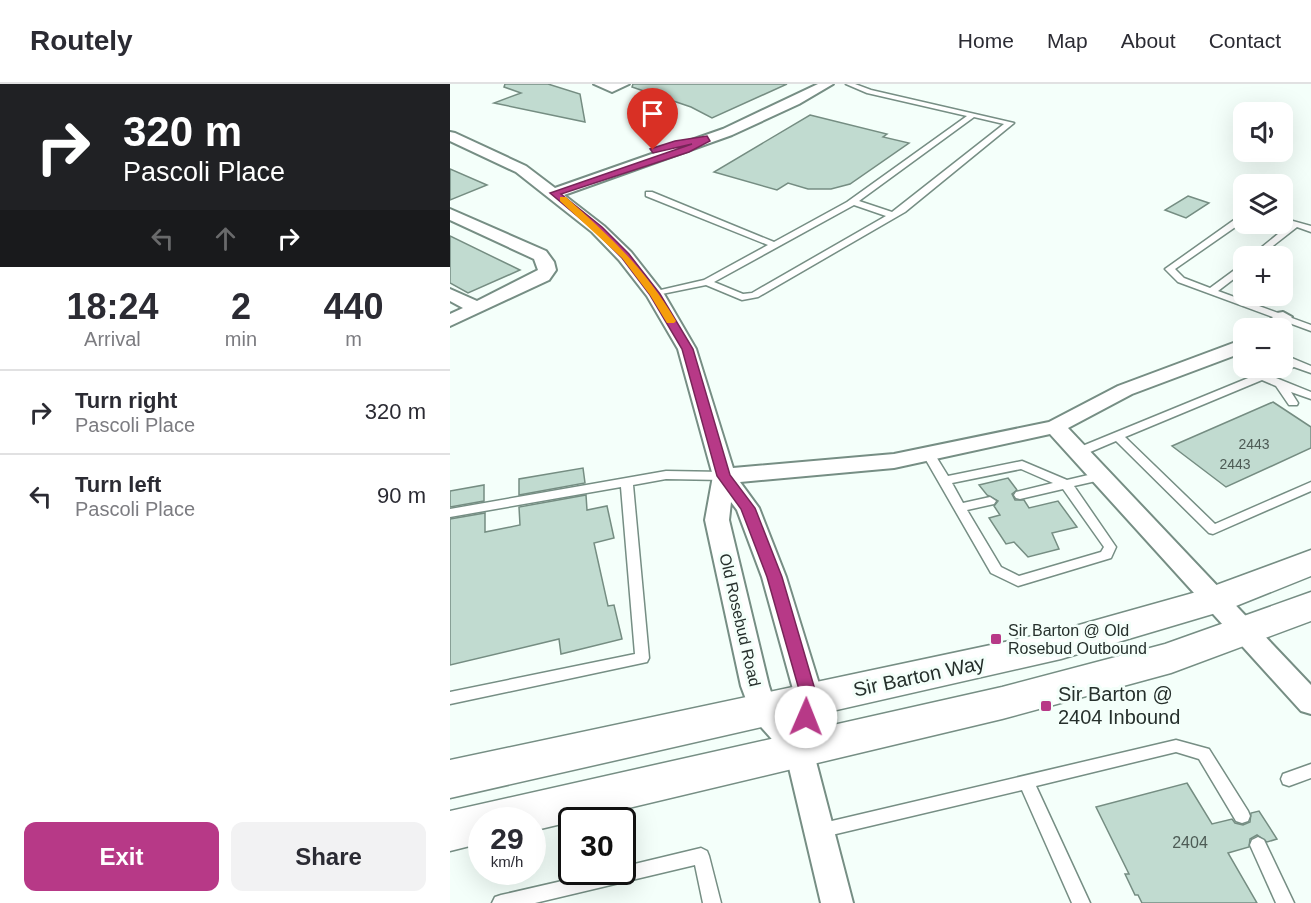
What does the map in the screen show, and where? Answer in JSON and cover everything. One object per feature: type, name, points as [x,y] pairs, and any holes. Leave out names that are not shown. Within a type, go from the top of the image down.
[{"type":"main road","name":"Sir Barton Way","points":[[450,779],[1127,628],[1216,599],[1311,562]]},
{"type":"main road","points":[[546,808],[1002,703],[1171,658],[1311,606]]},
{"type":"main road","points":[[450,831],[468,826]]},
{"type":"street","points":[[600,84],[612,88],[623,84]]},
{"type":"street","points":[[549,189],[686,150],[792,104],[827,84]]},
{"type":"street","name":"Old Rosebud Road","points":[[450,136],[488,152],[549,189],[618,249],[655,294],[687,349],[724,476],[748,508],[771,567],[810,700],[799,750],[837,903]]},
{"type":"street","points":[[450,214],[526,248],[546,262],[547,270],[543,276],[450,321]]},
{"type":"street","points":[[450,294],[477,308]]},
{"type":"street","points":[[724,476],[894,461],[1055,426],[1125,390],[1233,349]]},
{"type":"street","points":[[1055,426],[1311,703]]},
{"type":"street","name":"Old Rosebud Road","points":[[724,476],[717,520],[763,710],[799,750]]},
{"type":"lane","points":[[707,282],[742,297],[754,295],[893,215],[1010,123],[878,95],[849,84]]},
{"type":"lane","points":[[655,294],[707,282],[853,202],[973,115]]},
{"type":"lane","points":[[649,194],[775,245]]},
{"type":"lane","points":[[853,202],[893,215]]},
{"type":"lane","points":[[1293,223],[1311,229]]},
{"type":"lane","points":[[1268,246],[1296,224]]},
{"type":"lane","points":[[1233,225],[1170,269],[1181,280],[1212,291],[1267,318]]},
{"type":"lane","points":[[1212,291],[1233,275]]},
{"type":"lane","points":[[1293,325],[1311,328]]},
{"type":"lane","points":[[1294,363],[1311,370]]},
{"type":"lane","points":[[1079,452],[1257,378]]},
{"type":"lane","points":[[1267,378],[1311,396]]},
{"type":"lane","points":[[1280,383],[1293,403]]},
{"type":"lane","points":[[1117,436],[1213,530],[1311,486]]},
{"type":"lane","points":[[928,453],[944,481],[996,570],[1018,580],[1106,555],[1110,547],[1066,484],[1022,465],[944,481]]},
{"type":"lane","points":[[450,513],[666,476],[724,476]]},
{"type":"lane","points":[[1020,495],[1101,476]]},
{"type":"lane","points":[[450,698],[642,658],[627,482]]},
{"type":"lane","points":[[960,508],[990,501]]},
{"type":"lane","points":[[818,831],[1176,746],[1204,754],[1242,816]]},
{"type":"lane","points":[[1289,779],[1311,771]]},
{"type":"lane","points":[[1026,782],[1081,903]]},
{"type":"lane","points":[[1258,845],[1285,903]]},
{"type":"lane","points":[[501,903],[701,856],[712,903]]},
{"type":"building","points":[[505,84],[548,84],[580,94],[585,122],[494,103],[521,93],[504,87]]},
{"type":"building","points":[[633,84],[787,84],[712,118],[691,107],[632,87]]},
{"type":"building","points":[[810,115],[887,134],[883,137],[909,143],[850,184],[831,189],[808,189],[788,183],[777,190],[714,172]]},
{"type":"building","points":[[450,169],[487,185],[450,200]]},
{"type":"building","points":[[1188,196],[1209,203],[1186,218],[1165,210]]},
{"type":"building","points":[[450,236],[520,270],[468,293],[450,283]]},
{"type":"building","points":[[1273,402],[1311,427],[1311,448],[1226,487],[1172,446]]},
{"type":"building","points":[[583,468],[585,483],[519,495],[519,479]]},
{"type":"building","points":[[1008,478],[1017,490],[1012,494],[1015,500],[1024,500],[1029,508],[1058,501],[1077,527],[1052,533],[1059,549],[1028,557],[1014,542],[1006,544],[989,518],[1000,515],[994,506],[998,501],[987,495],[979,485]]},
{"type":"building","points":[[484,485],[484,501],[450,507],[450,491]]},
{"type":"building","points":[[586,495],[587,510],[607,506],[614,538],[594,543],[608,606],[614,605],[622,639],[561,654],[559,639],[450,665],[450,519],[485,513],[485,532],[520,525],[519,507]]},
{"type":"building","points":[[1187,783],[1212,824],[1232,819],[1235,823],[1243,825],[1250,822],[1251,813],[1259,811],[1277,839],[1267,842],[1257,835],[1250,839],[1249,847],[1228,853],[1257,903],[1142,903],[1138,895],[1135,895],[1125,874],[1129,874],[1096,807]]},
{"type":"slow traffic","points":[[563,199],[625,256],[655,294],[671,321]]},
{"type":"place","name":"Sir Barton @ Old Rosebud Outbound","points":[[996,639]]},
{"type":"place","name":"Sir Barton @ 2404 Inbound","points":[[1046,706]]},
{"type":"route","points":[[653,150],[707,139],[686,150],[554,193],[571,205],[625,256],[655,294],[687,349],[700,387],[724,476],[748,508],[774,577],[810,700],[806,717]]}]
